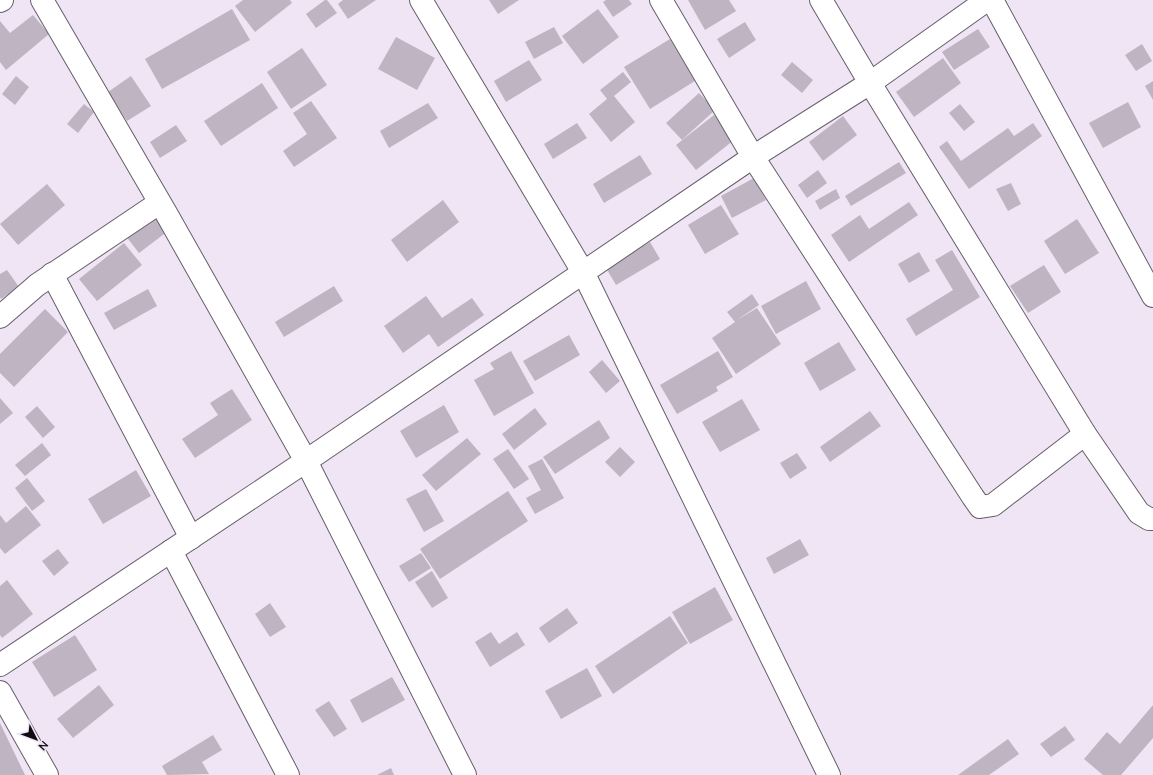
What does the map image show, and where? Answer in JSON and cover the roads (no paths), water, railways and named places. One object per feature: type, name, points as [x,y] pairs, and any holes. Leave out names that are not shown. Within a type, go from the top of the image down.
[{"type":"street","points":[[42,0],[306,461],[465,775]]},
{"type":"street","points":[[421,0],[583,272],[829,775]]},
{"type":"street","points":[[661,0],[754,157],[972,497],[980,506],[993,506],[1085,434]]},
{"type":"street","points":[[821,0],[870,83],[1085,434],[1139,513],[1149,519],[1153,519]]},
{"type":"street","points":[[0,665],[306,461],[754,157],[870,83],[987,0]]},
{"type":"street","points":[[992,0],[1153,296]]},
{"type":"street","points":[[0,317],[52,274],[159,203]]},
{"type":"street","points":[[52,274],[191,538]]},
{"type":"street","points":[[170,551],[288,775]]},
{"type":"street","points":[[0,692],[47,775]]}]
